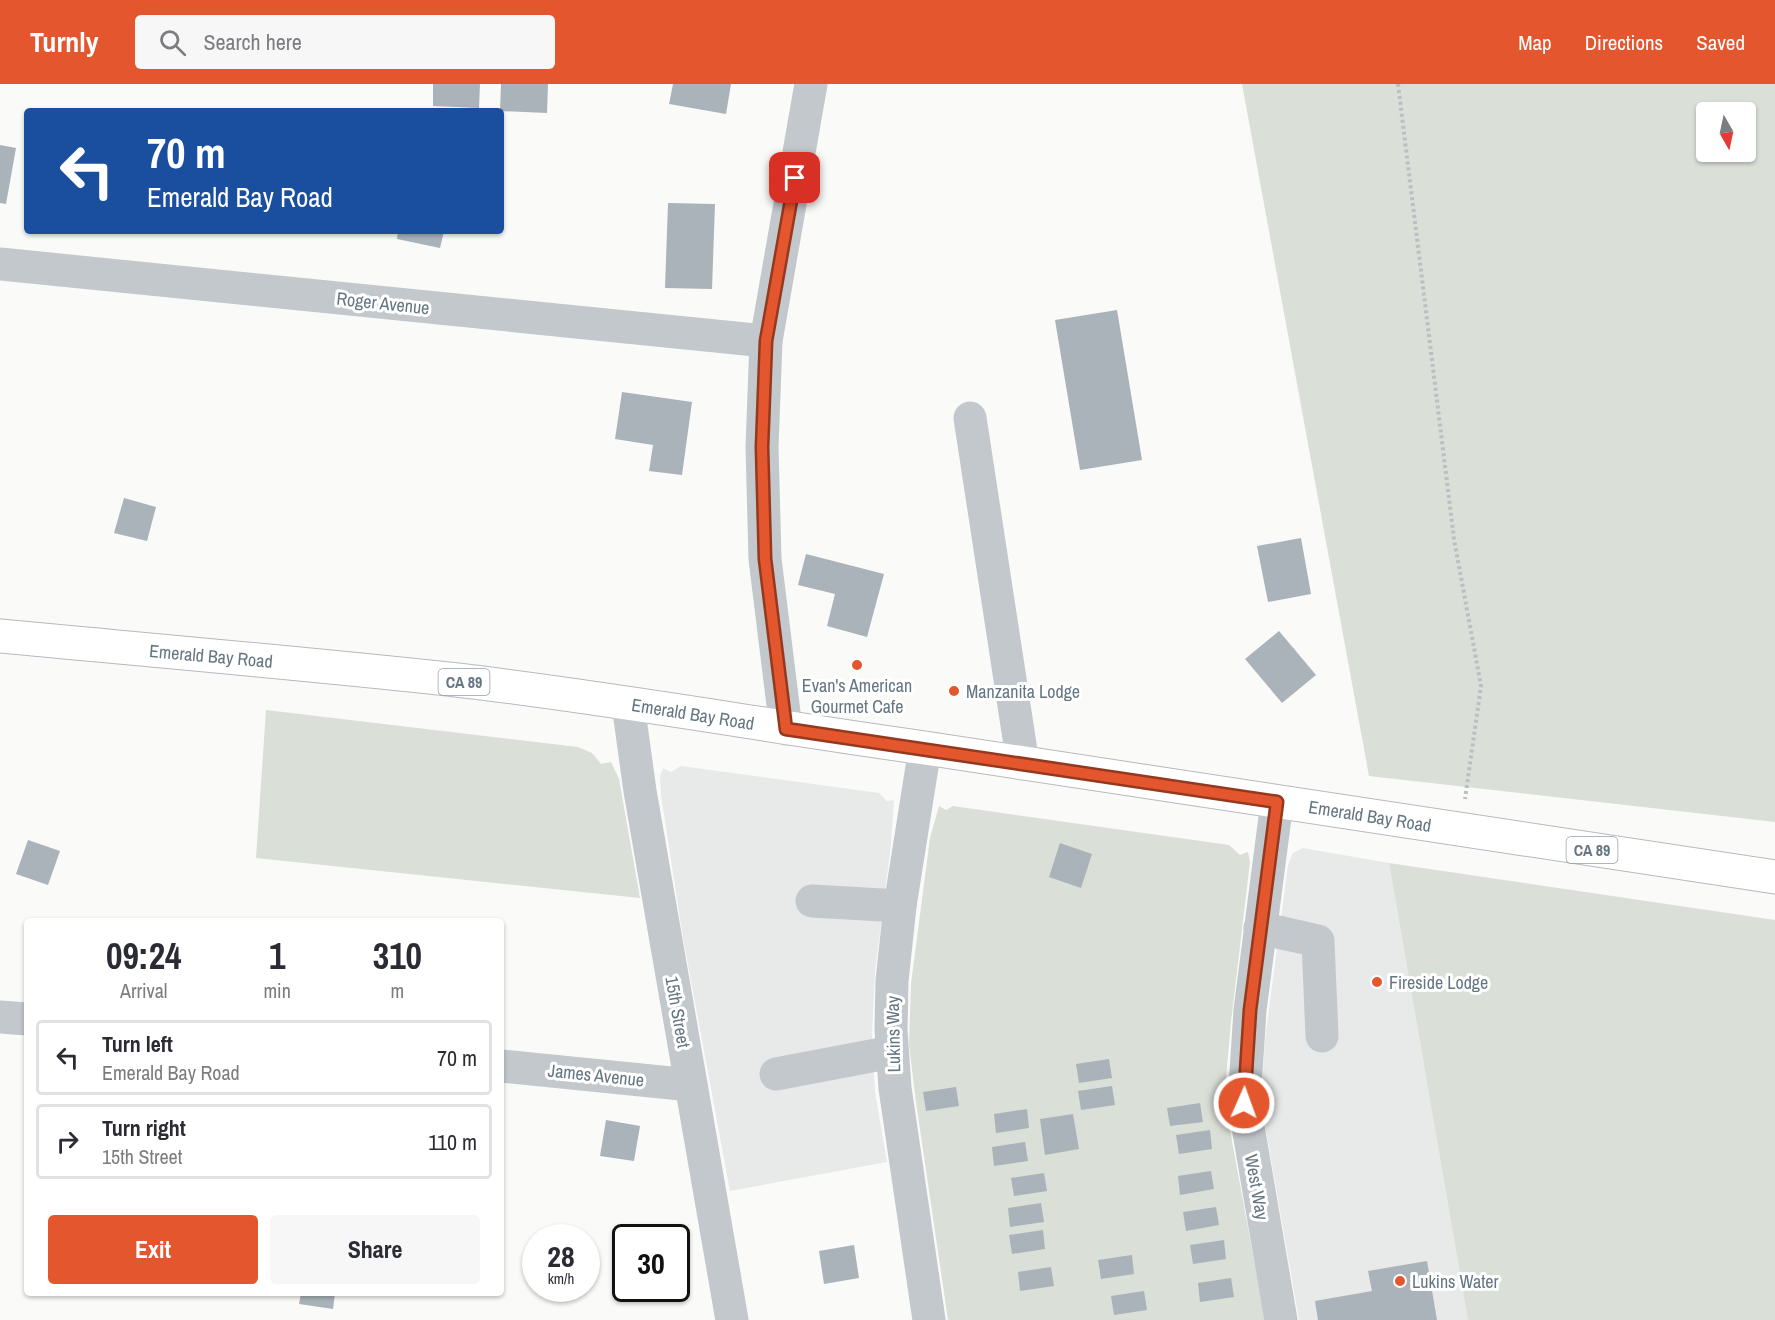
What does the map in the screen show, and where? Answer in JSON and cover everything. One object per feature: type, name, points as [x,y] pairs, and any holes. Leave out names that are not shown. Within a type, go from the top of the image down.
[{"type":"main road","name":"Emerald Bay Road","points":[[0,636],[449,680],[628,704],[1775,878]]},
{"type":"street","points":[[786,729],[765,559],[762,447],[766,341],[811,84]]},
{"type":"street","name":"Roger Avenue","points":[[0,264],[766,341]]},
{"type":"street","points":[[970,418],[1023,764]]},
{"type":"street","name":"15th Street","points":[[628,704],[640,791],[732,1320]]},
{"type":"street","name":"Lukins Way","points":[[925,748],[900,906],[892,981],[891,1030],[895,1088],[929,1320]]},
{"type":"street","name":"West Way","points":[[1277,802],[1250,1010],[1244,1103],[1281,1320]]},
{"type":"street","points":[[813,901],[900,906]]},
{"type":"street","points":[[1260,928],[1318,941],[1322,1036]]},
{"type":"street","points":[[0,1017],[24,1019]]},
{"type":"street","points":[[776,1074],[892,1052]]},
{"type":"street","name":"James Avenue","points":[[504,1066],[691,1085]]},
{"type":"path","points":[[1398,84],[1454,539],[1481,686],[1460,830]]},
{"type":"shaded area","points":[[1242,84],[1775,84],[1775,822],[1369,776]]},
{"type":"shaded area","points":[[266,710],[578,747],[592,753],[601,764],[611,762],[619,779],[640,898],[256,858]]},
{"type":"shaded area","points":[[681,766],[879,793],[887,801],[894,800],[891,844],[875,972],[872,1035],[875,1092],[887,1162],[730,1191],[683,938],[661,795],[660,776],[663,768],[671,772]]},
{"type":"shaded area","points":[[939,806],[946,810],[953,806],[1229,845],[1240,855],[1248,852],[1250,862],[1226,1077],[1227,1114],[1265,1320],[948,1320],[909,1045],[911,984],[930,838]]},
{"type":"shaded area","points":[[1303,848],[1389,863],[1468,1320],[1299,1320],[1263,1113],[1262,1090],[1265,1039],[1288,865],[1293,853]]},
{"type":"shaded area","points":[[1389,863],[1775,920],[1775,1320],[1468,1320]]},
{"type":"building","points":[[433,84],[480,84],[479,108],[433,106]]},
{"type":"building","points":[[501,84],[548,84],[547,113],[504,111],[504,108],[500,108]]},
{"type":"building","points":[[673,84],[731,84],[726,114],[669,104]]},
{"type":"building","points":[[0,145],[16,148],[6,204],[0,203]]},
{"type":"building","points":[[668,203],[715,204],[712,289],[665,288]]},
{"type":"building","points":[[398,234],[443,234],[440,248],[397,239]]},
{"type":"building","points":[[1117,310],[1142,460],[1080,470],[1055,320]]},
{"type":"building","points":[[622,392],[692,402],[682,475],[649,471],[653,445],[615,439]]},
{"type":"building","points":[[124,498],[156,507],[147,541],[114,533]]},
{"type":"building","points":[[1301,538],[1311,594],[1268,602],[1257,546]]},
{"type":"building","points":[[806,554],[884,574],[867,637],[827,626],[835,594],[798,585]]},
{"type":"building","points":[[1279,631],[1316,675],[1282,703],[1245,659]]},
{"type":"building","points":[[28,840],[60,851],[48,885],[16,874]]},
{"type":"building","points":[[1060,843],[1092,854],[1081,888],[1049,877]]},
{"type":"building","points":[[1109,1059],[1112,1078],[1079,1083],[1076,1064]]},
{"type":"building","points":[[1112,1086],[1115,1105],[1081,1110],[1078,1091]]},
{"type":"building","points":[[956,1087],[959,1106],[926,1111],[923,1092]]},
{"type":"building","points":[[1200,1103],[1203,1122],[1170,1126],[1167,1108]]},
{"type":"building","points":[[1027,1109],[1029,1128],[996,1133],[994,1114]]},
{"type":"building","points":[[1073,1114],[1079,1149],[1045,1155],[1040,1119]]},
{"type":"building","points":[[606,1120],[640,1126],[634,1161],[600,1156]]},
{"type":"building","points":[[1210,1130],[1212,1149],[1179,1154],[1176,1135]]},
{"type":"building","points":[[1025,1142],[1028,1161],[994,1166],[992,1147]]},
{"type":"building","points":[[1211,1171],[1214,1189],[1180,1195],[1178,1176]]},
{"type":"building","points":[[1044,1173],[1047,1191],[1014,1196],[1011,1178]]},
{"type":"building","points":[[1041,1203],[1044,1222],[1010,1227],[1008,1208]]},
{"type":"building","points":[[1216,1207],[1219,1225],[1186,1231],[1183,1212]]},
{"type":"building","points":[[1043,1230],[1045,1249],[1012,1254],[1009,1235]]},
{"type":"building","points":[[1224,1240],[1226,1259],[1193,1264],[1190,1245]]},
{"type":"building","points":[[854,1245],[859,1278],[824,1284],[819,1251]]},
{"type":"building","points":[[1132,1255],[1134,1274],[1101,1279],[1098,1260]]},
{"type":"building","name":"Lukins Water","points":[[1427,1261],[1437,1320],[1318,1320],[1315,1301],[1372,1291],[1368,1271]]},
{"type":"building","points":[[1051,1267],[1054,1286],[1020,1291],[1018,1272]]},
{"type":"building","points":[[1231,1278],[1234,1297],[1200,1302],[1198,1283]]},
{"type":"building","points":[[1144,1291],[1147,1310],[1114,1315],[1111,1296]]},
{"type":"building","points":[[300,1296],[335,1296],[333,1309],[299,1304]]},
{"type":"place","name":"Evan's American Gourmet Cafe","points":[[857,665]]},
{"type":"place","name":"Manzanita Lodge","points":[[954,691]]},
{"type":"place","name":"Fireside Lodge","points":[[1377,982]]},
{"type":"place","name":"Lukins Water","points":[[1400,1281]]},
{"type":"route","points":[[795,178],[766,341],[762,447],[765,559],[786,729],[1277,802],[1255,958],[1245,1061],[1244,1103]]}]
